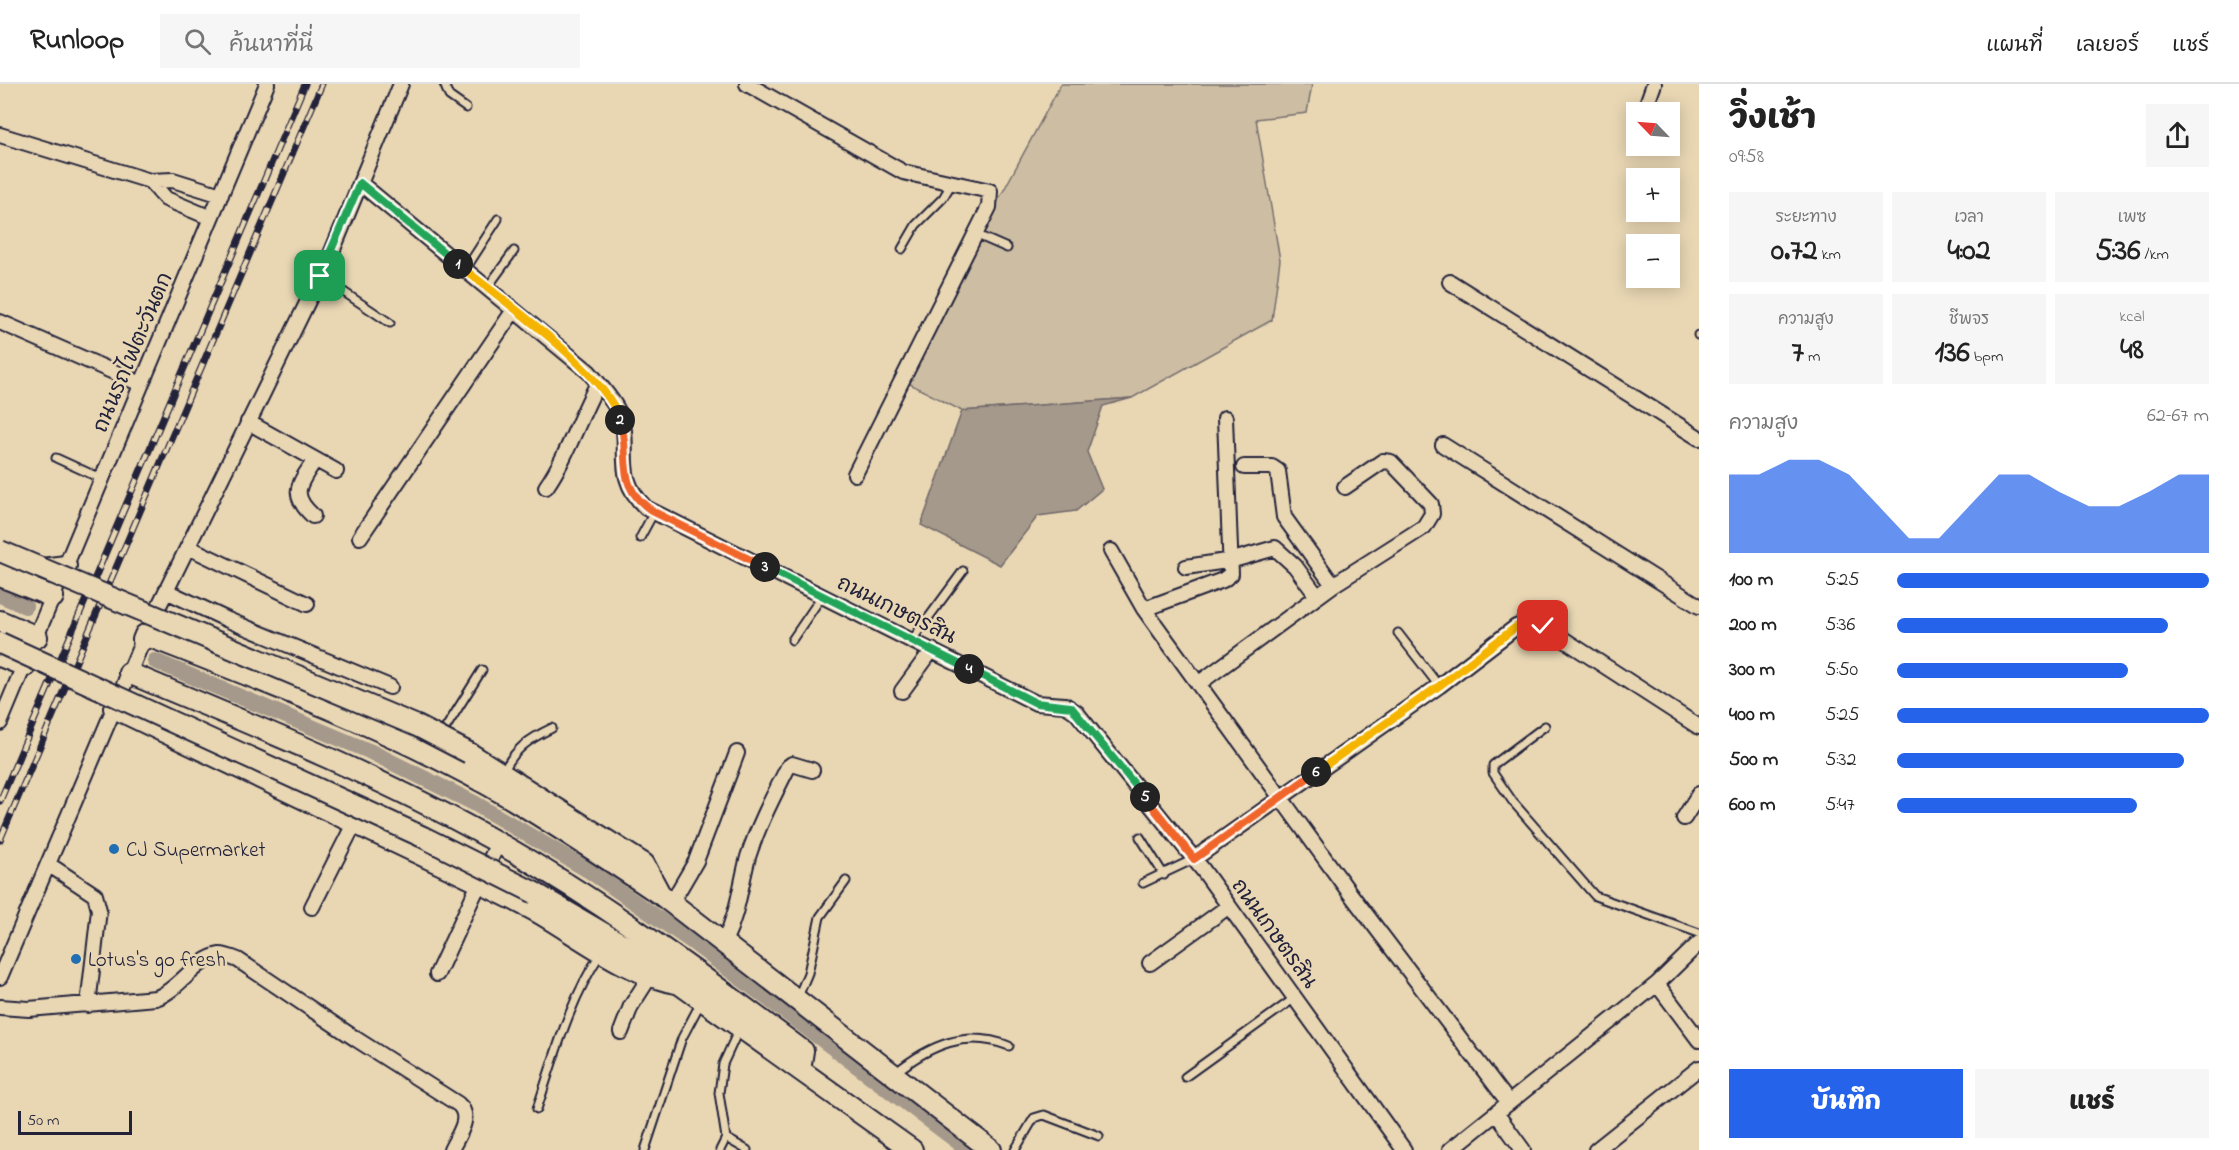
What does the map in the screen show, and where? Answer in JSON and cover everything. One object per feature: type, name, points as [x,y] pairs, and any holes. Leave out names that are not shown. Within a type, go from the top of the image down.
[{"type":"street","name":"ถนนรถไฟตะวันตก","points":[[0,723],[267,84]]},
{"type":"street","points":[[0,977],[144,638],[320,276],[401,84]]},
{"type":"street","points":[[747,84],[903,172],[990,191],[992,197],[855,474]]},
{"type":"street","points":[[1648,102],[1654,84]]},
{"type":"street","points":[[0,135],[150,181],[173,180],[221,195]]},
{"type":"street","points":[[150,181],[166,199],[211,218]]},
{"type":"street","name":"ถนนเกษตรสิน","points":[[360,183],[589,372],[617,409],[624,430],[624,473],[638,500],[654,512],[1036,703],[1065,705],[1076,711],[1194,859],[1296,997],[1404,1150]]},
{"type":"street","points":[[1450,282],[1699,438]]},
{"type":"street","points":[[360,537],[514,310]]},
{"type":"street","points":[[0,321],[141,384]]},
{"type":"street","points":[[546,487],[565,456],[576,424],[598,383]]},
{"type":"street","points":[[1144,609],[1223,580],[1232,574],[1225,418]]},
{"type":"street","points":[[248,422],[336,471]]},
{"type":"street","points":[[1443,445],[1699,606]]},
{"type":"street","points":[[313,516],[301,504],[298,496],[301,482],[315,460]]},
{"type":"street","points":[[1198,684],[1317,596],[1424,527],[1432,514],[1431,504],[1425,496],[1395,465],[1387,460],[1345,487]]},
{"type":"street","points":[[1244,467],[1272,467],[1278,471],[1284,517],[1333,585]]},
{"type":"street","points":[[188,547],[306,604]]},
{"type":"street","points":[[1186,567],[1233,560],[1275,548],[1295,566],[1317,596]]},
{"type":"street","points":[[1111,550],[1144,609],[1280,797],[1509,1103]]},
{"type":"street","points":[[0,551],[434,746],[495,789],[666,898],[990,1150]]},
{"type":"street","points":[[0,575],[66,566]]},
{"type":"street","points":[[0,575],[53,597]]},
{"type":"street","points":[[166,591],[228,620],[390,687]]},
{"type":"street","points":[[0,622],[37,637]]},
{"type":"street","points":[[1194,859],[1439,686],[1516,627],[1535,624],[1699,727]]},
{"type":"street","points":[[144,638],[434,746],[469,753],[644,864],[666,898]]},
{"type":"street","points":[[0,643],[423,837],[536,893],[607,944],[653,971],[681,984],[912,1150]]},
{"type":"street","points":[[902,691],[932,650]]},
{"type":"street","points":[[0,656],[25,666]]},
{"type":"street","points":[[129,673],[360,772],[498,843],[620,919],[803,1051],[800,1070]]},
{"type":"street","points":[[114,708],[356,822],[538,913],[607,944]]},
{"type":"street","points":[[666,898],[696,861],[737,753]]},
{"type":"street","points":[[724,942],[735,918],[749,855],[768,806],[788,767],[792,764],[800,764],[812,770]]},
{"type":"street","points":[[1684,818],[1699,794]]},
{"type":"street","points":[[312,907],[356,822]]},
{"type":"street","points":[[437,974],[498,843]]},
{"type":"street","points":[[48,864],[94,895],[99,910],[88,1005]]},
{"type":"street","points":[[1150,963],[1229,906]]},
{"type":"street","points":[[1450,1150],[1657,984],[1699,943]]},
{"type":"street","points":[[0,1007],[29,1009],[156,998],[170,991],[206,960],[221,955],[238,960],[356,1040],[464,1109],[466,1118],[451,1150]]},
{"type":"street","points":[[621,1032],[631,1006],[653,971]]},
{"type":"street","points":[[1657,984],[1699,1040]]},
{"type":"street","points":[[1596,1150],[1699,1068]]},
{"type":"street","points":[[1496,1113],[1523,1150]]},
{"type":"lane","points":[[444,84],[449,96],[465,108]]},
{"type":"lane","points":[[902,249],[916,225],[943,198],[952,183]]},
{"type":"lane","points":[[465,270],[498,219]]},
{"type":"lane","points":[[975,234],[1007,248]]},
{"type":"lane","points":[[487,288],[514,251]]},
{"type":"lane","points":[[320,276],[390,323]]},
{"type":"lane","points":[[56,458],[102,479]]},
{"type":"lane","points":[[640,538],[654,512]]},
{"type":"lane","points":[[912,640],[963,571]]},
{"type":"lane","points":[[792,640],[822,596]]},
{"type":"lane","points":[[1398,633],[1439,686]]},
{"type":"lane","points":[[434,746],[482,670]]},
{"type":"lane","points":[[1545,726],[1493,765],[1493,773],[1513,802],[1595,896],[1699,933]]},
{"type":"lane","points":[[503,773],[518,748],[552,728]]},
{"type":"lane","points":[[1140,837],[1164,875]]},
{"type":"lane","points":[[1143,883],[1194,859]]},
{"type":"lane","points":[[796,999],[808,973],[820,917],[846,881]]},
{"type":"lane","points":[[537,1108],[570,1010],[584,979],[607,944]]},
{"type":"lane","points":[[1185,1077],[1296,997]]},
{"type":"lane","points":[[645,1150],[682,1038],[702,999]]},
{"type":"lane","points":[[720,1150],[726,1138],[719,1093],[723,1064],[730,1042],[740,1026]]},
{"type":"lane","points":[[893,1075],[925,1054],[957,1040],[989,1039],[1009,1046]]},
{"type":"lane","points":[[1015,1150],[1034,1118],[1044,1114],[1099,1136]]},
{"type":"lane","points":[[726,1138],[747,1150]]},
{"type":"shaded area","points":[[1061,84],[1312,84],[1307,113],[1256,119],[1280,260],[1272,320],[1132,398],[962,411],[908,383],[999,199]]},
{"type":"shaded area","points":[[1132,398],[1103,406],[1087,452],[1102,489],[1076,511],[1038,516],[1000,565],[921,525],[962,411]]},
{"type":"waterway","points":[[0,595],[25,606]]},
{"type":"waterway","points":[[155,661],[369,751],[474,803],[588,870],[694,943],[969,1150]]},
{"type":"railway","points":[[0,801],[305,84]]},
{"type":"railway","points":[[0,840],[322,84]]},
{"type":"place","name":"CJ Supermarket","points":[[114,849]]},
{"type":"place","name":"Lotus's go fresh","points":[[76,959]]},
{"type":"route","points":[[320,276],[360,183],[589,372],[617,409],[624,430],[624,473],[638,500],[646,508],[1036,703],[1071,707],[1194,859],[1439,686],[1516,627],[1527,623],[1543,626]]}]
